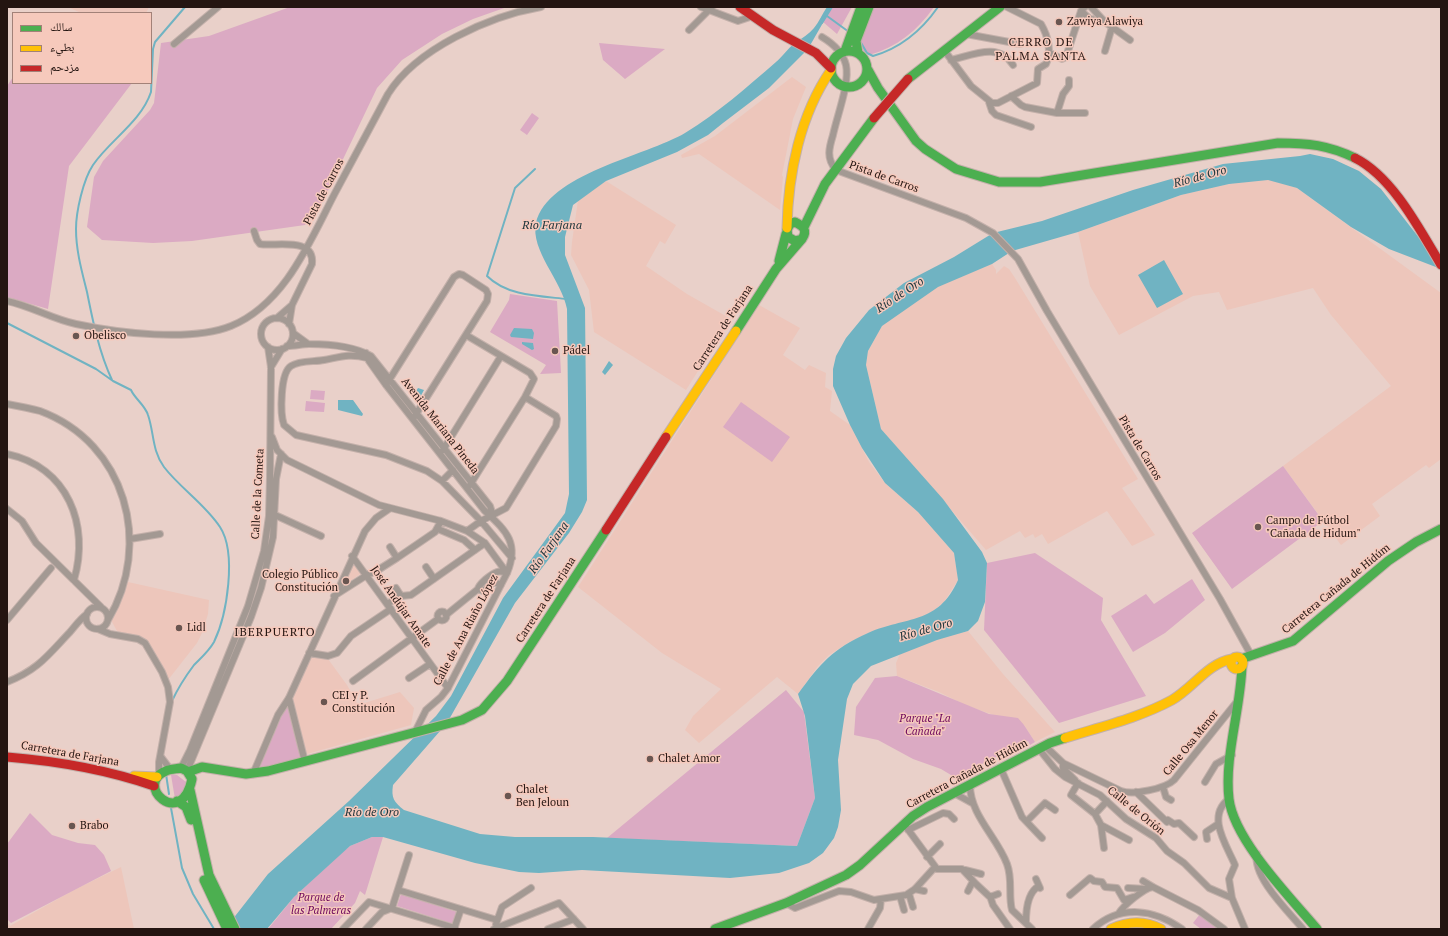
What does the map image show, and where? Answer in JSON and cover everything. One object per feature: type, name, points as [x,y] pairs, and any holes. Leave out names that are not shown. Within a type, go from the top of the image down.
[{"type":"main road","points":[[740,7],[773,30],[816,53],[831,69],[840,84]]},
{"type":"main road","points":[[801,224],[836,170],[874,118],[908,79],[1000,7]]},
{"type":"main road","points":[[841,53],[854,37],[865,8]]},
{"type":"main road","points":[[854,37],[858,52],[864,58],[868,70],[878,88],[916,141],[925,149],[956,169],[982,178],[1011,183],[1040,182],[1266,144],[1304,142],[1333,148],[1370,167],[1394,190],[1441,265]]},
{"type":"main road","points":[[816,53],[858,52]]},
{"type":"main road","name":"Carretera de Farjana","points":[[776,269],[783,252],[787,231],[790,199],[801,128],[820,87],[841,53]]},
{"type":"main road","points":[[820,87],[840,84],[853,87],[860,84],[867,75],[868,70]]},
{"type":"main road","points":[[860,84],[878,88]]},
{"type":"main road","name":"Carretera de Farjana","points":[[790,199],[801,224]]},
{"type":"main road","points":[[791,223],[801,224],[805,234],[802,239],[795,241],[791,240],[787,231],[791,223]]},
{"type":"main road","name":"Carretera de Farjana","points":[[187,772],[203,772],[216,769],[254,774],[455,722],[473,716],[482,710],[507,681],[776,269],[802,239]]},
{"type":"main road","name":"Carretera Cañada de Hidúm","points":[[716,929],[786,903],[853,870],[906,827],[927,807],[1042,747],[1071,735],[1153,710],[1174,699],[1226,659],[1236,663],[1251,655],[1281,646],[1301,635],[1349,592],[1388,561],[1416,542],[1441,529]]},
{"type":"main road","points":[[1236,663],[1240,696],[1232,755],[1229,799],[1234,819],[1239,831],[1317,929]]},
{"type":"main road","name":"Carretera de Farjana","points":[[7,757],[33,759],[128,777],[154,786]]},
{"type":"main road","points":[[190,790],[187,796],[177,801],[165,802],[160,800],[156,795],[154,786],[158,776],[170,769],[187,772],[207,869],[223,913],[227,929]]},
{"type":"main road","name":"Carretera de Farjana","points":[[128,777],[143,775],[158,776]]},
{"type":"main road","points":[[177,801],[182,803],[188,810],[204,878],[223,913],[235,929]]},
{"type":"main road","points":[[1112,929],[1126,923],[1143,922],[1161,929]]},
{"type":"street","points":[[174,44],[218,7]]},
{"type":"street","name":"Pista de Carros","points":[[7,301],[63,320],[89,326],[152,334],[179,335],[212,332],[231,326],[254,312],[272,296],[289,276],[388,94],[402,75],[426,55],[462,35],[508,15],[541,7]]},
{"type":"street","points":[[701,7],[712,8],[738,21],[753,16]]},
{"type":"street","points":[[989,102],[998,103],[1037,83],[1038,69],[1046,64],[1050,53],[1041,24],[1007,7]]},
{"type":"street","points":[[1091,7],[1105,22],[1130,40]]},
{"type":"street","points":[[689,30],[712,8]]},
{"type":"street","points":[[1050,53],[1062,59],[1066,57],[1083,9]]},
{"type":"street","points":[[1083,9],[1086,17],[1105,22]]},
{"type":"street","points":[[1105,51],[1112,27]]},
{"type":"street","points":[[966,34],[1020,44]]},
{"type":"street","points":[[822,37],[841,53]]},
{"type":"street","points":[[944,50],[968,83],[989,102],[992,111],[996,115],[1031,127]]},
{"type":"street","points":[[951,60],[995,51],[1006,55],[1013,65]]},
{"type":"street","name":"Pista de Carros","points":[[841,53],[846,64],[840,84],[829,151],[829,158],[836,170],[966,218],[993,233],[1012,251],[1025,269],[1047,311],[1220,599],[1251,655]]},
{"type":"street","points":[[1057,113],[1063,94],[1069,86],[1069,80]]},
{"type":"street","points":[[1011,96],[1021,105],[1057,113],[1085,113]]},
{"type":"street","points":[[254,231],[256,240],[262,245],[292,244],[305,249],[312,256],[312,264],[292,305],[289,324]]},
{"type":"street","points":[[386,385],[456,275],[463,275],[488,294],[487,301],[415,416]]},
{"type":"street","points":[[285,347],[275,350],[268,347],[261,338],[262,329],[266,322],[277,318],[292,305]]},
{"type":"street","points":[[277,318],[284,319],[289,324],[293,333],[308,344]]},
{"type":"street","points":[[271,367],[290,342],[293,333]]},
{"type":"street","points":[[466,335],[530,373],[534,379],[526,397],[467,488]]},
{"type":"street","name":"Avenida Mariana Pineda","points":[[285,347],[308,344],[355,348],[372,357],[415,416],[491,508],[493,516],[512,545],[512,558],[507,573]]},
{"type":"street","name":"Calle de la Cometa","points":[[187,772],[190,750],[248,606],[261,567],[269,516],[271,367],[268,347]]},
{"type":"street","points":[[366,355],[346,355],[325,360],[295,364],[288,368],[284,374],[283,421],[291,432],[296,435],[386,455],[418,466],[442,481],[481,521],[512,558]]},
{"type":"street","name":"Avenida Mariana Pineda","points":[[366,355],[386,385],[415,416]]},
{"type":"street","points":[[442,450],[501,356]]},
{"type":"street","points":[[467,532],[481,521],[506,508],[556,426],[558,419],[554,415],[526,397]]},
{"type":"street","points":[[7,404],[39,411],[77,433],[94,448],[115,478],[123,495],[130,539],[127,570],[120,595],[108,622],[98,629]]},
{"type":"street","name":"Calle de la Cometa","points":[[187,772],[255,608],[270,553],[276,515],[276,479],[281,454],[270,432]]},
{"type":"street","name":"Avenida Mariana Pineda","points":[[442,450],[453,470],[484,510],[493,516]]},
{"type":"street","points":[[270,455],[275,452],[281,454]]},
{"type":"street","points":[[7,454],[25,460],[45,471],[68,498],[76,517],[80,535],[80,553],[74,580]]},
{"type":"street","name":"Calle de Ana Riaño López","points":[[281,454],[292,463],[389,509],[441,521],[467,532],[484,543],[507,573],[448,688],[441,697],[426,710],[418,731]]},
{"type":"street","points":[[442,481],[453,470]]},
{"type":"street","points":[[7,509],[22,520],[36,543],[103,608],[112,632],[116,635]]},
{"type":"street","points":[[254,774],[278,715],[289,698],[352,556],[370,524],[389,509]]},
{"type":"street","name":"Calle de la Cometa","points":[[276,515],[321,536]]},
{"type":"street","points":[[334,596],[367,574],[378,570],[398,558],[438,529],[441,521]]},
{"type":"street","points":[[438,529],[464,540],[475,550]]},
{"type":"street","points":[[130,539],[160,534]]},
{"type":"street","points":[[309,653],[328,656],[337,653],[351,636],[401,596],[411,595],[484,543]]},
{"type":"street","points":[[390,548],[398,558]]},
{"type":"street","name":"José Andújar Amate","points":[[352,556],[367,574],[448,688]]},
{"type":"street","points":[[426,567],[434,579]]},
{"type":"street","points":[[7,620],[51,568]]},
{"type":"street","points":[[353,681],[438,619],[437,615],[439,612],[444,612],[446,615],[497,572],[507,573]]},
{"type":"street","points":[[478,589],[483,591],[494,582],[501,585]]},
{"type":"street","points":[[396,588],[401,596]]},
{"type":"street","points":[[7,682],[28,674],[92,608],[103,608],[114,604],[120,595]]},
{"type":"street","points":[[87,614],[89,625]]},
{"type":"street","points":[[74,627],[81,624],[89,625],[116,635],[138,639],[145,643],[162,672],[168,688],[170,702],[159,762],[158,776]]},
{"type":"street","points":[[409,678],[430,664]]},
{"type":"street","name":"Calle Osa Menor","points":[[1042,747],[1063,763],[1121,791],[1136,792],[1163,787],[1174,780],[1240,696]]},
{"type":"street","points":[[289,698],[305,762]]},
{"type":"street","name":"Calle de Orión","points":[[1042,747],[1055,769],[1077,783],[1093,790],[1126,819],[1152,835],[1167,851],[1184,863],[1209,888],[1232,898]]},
{"type":"street","points":[[1205,782],[1216,764],[1232,755]]},
{"type":"street","points":[[161,757],[170,769]]},
{"type":"street","points":[[1063,763],[1063,768],[1077,783],[1071,795],[1095,814],[1101,825],[1104,848]]},
{"type":"street","points":[[1001,769],[1022,817],[1027,820],[1042,838]]},
{"type":"street","points":[[970,785],[972,803],[1007,864],[1011,880],[1012,910],[1032,929]]},
{"type":"street","points":[[1163,787],[1166,797],[1171,800]]},
{"type":"street","points":[[1136,792],[1167,822],[1168,820],[1174,824],[1178,822],[1194,837]]},
{"type":"street","points":[[954,793],[972,803]]},
{"type":"street","points":[[1229,799],[1219,811],[1218,824],[1235,865],[1229,879],[1232,898],[1245,929]]},
{"type":"street","points":[[1095,814],[1107,801]]},
{"type":"street","points":[[1027,820],[1045,803],[1055,810]]},
{"type":"street","points":[[954,819],[949,814],[942,813],[906,827],[935,867],[940,870],[965,870],[981,874]]},
{"type":"street","points":[[1207,839],[1206,832],[1218,824]]},
{"type":"street","points":[[1101,825],[1129,840]]},
{"type":"street","points":[[928,857],[940,844]]},
{"type":"street","points":[[1257,854],[1255,861],[1261,876],[1304,929]]},
{"type":"street","points":[[366,929],[382,912],[392,908],[409,855]]},
{"type":"street","points":[[786,903],[795,908],[839,892],[856,894],[868,899],[881,899],[909,894],[935,867]]},
{"type":"street","points":[[965,870],[973,881],[990,896],[993,905],[1010,929]]},
{"type":"street","points":[[1070,895],[1090,878],[1094,881],[1102,882],[1104,887],[1117,888],[1124,900],[1138,895]]},
{"type":"street","points":[[1026,922],[1026,911],[1032,892],[1039,887],[1036,879]]},
{"type":"street","points":[[968,891],[973,881]]},
{"type":"street","points":[[1143,881],[1198,910],[1224,929]]},
{"type":"street","points":[[1128,888],[1146,889],[1153,887]]},
{"type":"street","points":[[494,929],[502,907],[531,888]]},
{"type":"street","points":[[915,889],[924,891]]},
{"type":"street","points":[[1119,913],[1123,907],[1146,889]]},
{"type":"street","points":[[398,890],[497,920]]},
{"type":"street","points":[[909,894],[913,907]]},
{"type":"street","points":[[990,896],[992,897],[998,894]]},
{"type":"street","points":[[900,896],[904,910]]},
{"type":"street","points":[[868,929],[880,908],[881,899]]},
{"type":"street","points":[[343,929],[367,903],[392,908],[455,928],[461,909]]},
{"type":"street","points":[[494,929],[559,903],[583,929]]},
{"type":"street","points":[[1093,929],[1105,920],[1119,913],[1134,911],[1149,912],[1168,920],[1182,929]]},
{"type":"street","points":[[548,929],[574,919]]},
{"type":"shaded area","points":[[68,7],[149,7],[146,12],[79,12]]},
{"type":"shaded area","points":[[792,77],[806,87],[793,119],[782,175],[780,210],[699,154],[682,158],[681,155],[715,136]]},
{"type":"shaded area","points":[[1256,180],[1271,180],[1297,188],[1441,293],[1441,459],[1429,468],[1426,465],[1372,504],[1380,516],[1341,545],[1283,466],[1391,386],[1331,315],[1313,288],[1227,310],[1219,292],[1193,296],[1119,335],[1090,286],[1078,232],[1181,195],[1224,185]]},
{"type":"shaded area","points":[[606,181],[676,225],[665,244],[660,241],[646,266],[687,294],[731,319],[686,390],[594,332],[589,290],[571,255],[572,242],[578,200]]},
{"type":"shaded area","points":[[992,264],[996,270],[996,274],[1004,266],[1009,269],[1138,479],[1122,488],[1155,535],[1132,546],[1107,511],[1048,544],[1042,534],[1035,538],[1033,534],[1025,538],[1020,531],[986,550],[881,429],[866,365],[868,351],[882,326],[923,292]]},
{"type":"shaded area","points":[[759,305],[800,328],[783,355],[805,370],[809,365],[826,373],[825,387],[832,391],[830,411],[850,425],[869,462],[885,483],[918,512],[954,553],[958,580],[944,602],[932,612],[912,621],[868,633],[829,655],[818,666],[798,694],[777,677],[699,743],[685,730],[693,716],[721,689],[662,653],[578,587]]},
{"type":"shaded area","name":"Colegio Público Constitución","points":[[353,559],[363,572],[338,590]]},
{"type":"shaded area","points":[[128,582],[209,600],[208,614],[197,643],[168,680],[148,646],[134,637],[117,631],[111,620]]},
{"type":"shaded area","points":[[968,631],[1003,674],[1055,732],[1035,742],[1024,725],[967,706],[939,692],[897,676],[896,663],[902,649]]},
{"type":"shaded area","name":"CEI y P. Constitución","points":[[312,654],[328,659],[347,685],[358,705],[400,692],[414,708],[411,725],[307,754],[291,699]]},
{"type":"shaded area","points":[[121,867],[134,929],[7,929],[7,923],[10,926],[72,891]]},
{"type":"green space","points":[[290,7],[507,7],[473,19],[442,34],[402,60],[377,88],[324,199],[305,225],[192,241],[153,243],[102,240],[87,227],[94,177],[103,161],[150,110],[154,103],[161,43],[209,36]]},
{"type":"green space","points":[[832,7],[852,7],[837,34],[823,22]]},
{"type":"green space","points":[[873,7],[934,7],[921,24],[906,37],[889,48],[869,55],[861,50],[858,40]]},
{"type":"green space","points":[[599,43],[665,49],[625,79],[603,60]]},
{"type":"green space","points":[[12,78],[12,84],[131,84],[69,166],[48,309],[7,297],[7,86]]},
{"type":"green space","points":[[532,113],[539,118],[527,135],[520,130]]},
{"type":"green space","points":[[510,294],[557,301],[561,373],[540,374],[546,365],[490,332],[509,300]]},
{"type":"green space","points":[[311,390],[325,391],[324,400],[310,399]]},
{"type":"green space","points":[[306,401],[325,403],[324,412],[305,411]]},
{"type":"green space","points":[[741,402],[790,437],[772,462],[723,427]]},
{"type":"green space","name":"Campo de Fútbol \"Cañada de Hidum\"","points":[[1283,466],[1323,521],[1232,589],[1192,533]]},
{"type":"green space","points":[[1035,553],[1103,598],[1101,620],[1146,696],[1059,723],[984,630],[987,563]]},
{"type":"green space","points":[[1192,579],[1205,600],[1165,633],[1133,652],[1111,616],[1146,594],[1154,604]]},
{"type":"green space","name":"Parque \"La Cañada\"","points":[[897,676],[989,714],[1018,718],[1035,742],[1030,745],[1028,741],[970,770],[972,774],[961,781],[941,769],[913,759],[878,740],[854,735],[856,707],[875,678]]},
{"type":"green space","points":[[786,690],[804,712],[815,798],[797,846],[607,838]]},
{"type":"green space","points":[[287,704],[301,760],[254,772]]},
{"type":"green space","points":[[171,775],[177,775],[186,782],[183,792],[175,799]]},
{"type":"green space","points":[[30,813],[52,835],[78,843],[95,845],[104,855],[111,871],[11,923],[7,919],[7,844]]},
{"type":"green space","name":"Parque de las Palmeras","points":[[372,837],[383,837],[365,895],[360,891],[355,903],[331,929],[268,929],[294,897],[340,854],[350,846]]},
{"type":"green space","points":[[401,894],[457,912],[454,924],[397,906]]},
{"type":"green space","points":[[1200,914],[1219,928],[1201,929],[1193,923]]},
{"type":"water","name":"Río de Oro","points":[[827,7],[832,7],[808,49],[769,88],[708,135],[677,152],[606,181],[573,205],[565,237],[565,255],[585,308],[587,500],[582,512],[569,533],[515,603],[447,723],[393,785],[393,797],[398,805],[404,810],[480,834],[515,837],[593,837],[797,846],[815,798],[805,716],[798,694],[820,666],[836,651],[868,633],[920,617],[931,612],[941,605],[950,594],[958,580],[954,553],[918,512],[885,483],[862,448],[833,386],[833,369],[836,356],[846,338],[869,310],[904,283],[954,257],[993,233],[1042,221],[1133,190],[1223,164],[1310,154],[1333,159],[1359,171],[1381,189],[1441,266],[1441,269],[1389,249],[1351,227],[1297,188],[1268,180],[1229,184],[1181,195],[1078,232],[1012,251],[992,264],[938,287],[882,326],[868,351],[866,365],[881,429],[943,499],[982,552],[987,563],[985,602],[978,621],[968,631],[937,640],[871,666],[853,684],[847,699],[838,760],[841,810],[838,827],[834,838],[823,853],[809,863],[779,873],[730,878],[582,870],[539,873],[519,872],[475,863],[383,837],[372,837],[350,846],[294,897],[267,929],[225,929],[268,874],[349,801],[436,716],[451,696],[503,598],[565,513],[569,494],[567,309],[564,298],[542,255],[535,233],[536,223],[544,206],[558,192],[578,179],[600,168],[685,133],[709,117],[776,62],[792,45],[810,32],[816,26]]},
{"type":"water","points":[[1164,260],[1183,294],[1157,308],[1138,275]]},
{"type":"water","points":[[514,328],[532,329],[534,333],[533,339],[511,337],[510,335]]},
{"type":"water","points":[[522,342],[533,343],[534,349],[532,350],[522,344]]},
{"type":"water","points":[[609,361],[613,365],[605,375],[602,372]]},
{"type":"water","points":[[418,388],[424,390],[418,401],[413,396]]},
{"type":"water","points":[[338,400],[353,400],[363,414],[362,416],[338,410]]},
{"type":"waterway","points":[[152,70],[153,49],[155,42],[185,7]]},
{"type":"waterway","name":"Río Farjana","points":[[822,23],[832,7]]},
{"type":"waterway","points":[[860,41],[867,53],[873,56],[883,53],[902,43],[918,31],[938,7]]},
{"type":"waterway","points":[[827,16],[849,32]]},
{"type":"waterway","points":[[112,380],[103,359],[97,337],[77,245],[76,222],[83,187],[89,171],[100,156],[140,113],[151,92],[151,84]]},
{"type":"waterway","points":[[535,169],[515,188],[487,276],[504,288],[524,294],[567,299]]},
{"type":"waterway","points":[[7,323],[96,369],[113,381],[131,390],[147,411],[157,455],[160,461],[170,475],[200,503],[214,519],[225,538],[228,552],[228,584],[226,601],[219,630],[214,642],[191,669],[172,701]]},
{"type":"waterway","points":[[166,774],[169,794]]},
{"type":"waterway","points":[[171,808],[182,868],[193,894],[214,929]]},
{"type":"traffic: fast","points":[[845,51],[861,7]]},
{"type":"traffic: fast","points":[[858,53],[856,41],[869,7]]},
{"type":"traffic: fast","points":[[908,79],[1000,7]]},
{"type":"traffic: fast","points":[[853,51],[862,56],[866,62],[867,69],[866,76],[862,82],[853,87],[845,87],[836,82],[832,76],[831,65],[836,56],[842,52],[853,51]]},
{"type":"traffic: fast","points":[[868,70],[878,88],[916,141],[925,149],[956,169],[999,182],[1040,182],[1278,143],[1318,146],[1336,150],[1355,158]]},
{"type":"traffic: fast","points":[[804,227],[825,184],[874,118]]},
{"type":"traffic: fast","points":[[736,331],[776,269],[802,239],[804,236],[805,231],[800,225],[795,222],[790,224],[787,230],[788,237],[795,241],[802,239]]},
{"type":"traffic: fast","points":[[779,261],[786,234]]},
{"type":"traffic: fast","points":[[1241,659],[1293,641],[1388,561],[1416,542],[1441,529]]},
{"type":"traffic: fast","points":[[188,772],[202,767],[246,774],[268,771],[462,720],[482,710],[507,681],[606,530]]},
{"type":"traffic: fast","points":[[1242,665],[1239,698],[1229,766],[1229,799],[1233,815],[1252,850],[1279,885],[1317,929]]},
{"type":"traffic: fast","points":[[715,929],[786,903],[846,875],[860,865],[913,816],[927,807],[1050,743],[1065,738]]},
{"type":"traffic: fast","points":[[181,768],[187,771],[192,779],[186,794],[179,802],[170,803],[162,799],[157,793],[155,785],[157,777],[168,770],[181,768]]},
{"type":"traffic: fast","points":[[190,790],[209,875],[235,929]]},
{"type":"traffic: fast","points":[[177,801],[186,807],[191,820]]},
{"type":"traffic: fast","points":[[204,880],[227,929]]},
{"type":"traffic: slow","points":[[787,228],[790,187],[798,146],[811,106],[820,87],[831,70]]},
{"type":"traffic: slow","points":[[666,437],[736,331]]},
{"type":"traffic: slow","points":[[1235,657],[1239,657],[1243,663],[1239,669],[1235,669],[1231,665],[1231,661],[1235,657]]},
{"type":"traffic: slow","points":[[1065,738],[1119,722],[1172,700],[1215,665],[1232,659]]},
{"type":"traffic: slow","points":[[134,776],[157,777]]},
{"type":"traffic: slow","points":[[1111,929],[1130,923],[1148,924],[1161,929]]},
{"type":"traffic: jam","points":[[740,7],[773,30],[816,53],[831,68]]},
{"type":"traffic: jam","points":[[874,118],[908,79]]},
{"type":"traffic: jam","points":[[1355,158],[1382,178],[1393,191],[1415,221],[1441,265]]},
{"type":"traffic: jam","points":[[606,530],[666,437]]},
{"type":"traffic: jam","points":[[7,757],[82,767],[119,775],[154,786]]},
{"type":"place","name":"Zawiya Alawiya","points":[[1059,22]]},
{"type":"place","name":"Obelisco","points":[[76,336]]},
{"type":"place","name":"Pádel","points":[[555,351]]},
{"type":"place","name":"Campo de Fútbol \"Cañada de Hidum\"","points":[[1258,527]]},
{"type":"place","name":"Colegio Público Constitución","points":[[346,581]]},
{"type":"place","name":"Lidl","points":[[179,628]]},
{"type":"place","name":"CEI y P. Constitución","points":[[324,702]]},
{"type":"place","name":"Chalet Amor","points":[[650,759]]},
{"type":"place","name":"Chalet Ben Jeloun","points":[[508,796]]},
{"type":"place","name":"Brabo","points":[[72,826]]},
{"type":"district","name":"CERRO DE PALMA SANTA","points":[[1041,50]]},
{"type":"district","name":"IBERPUERTO","points":[[275,633]]}]
